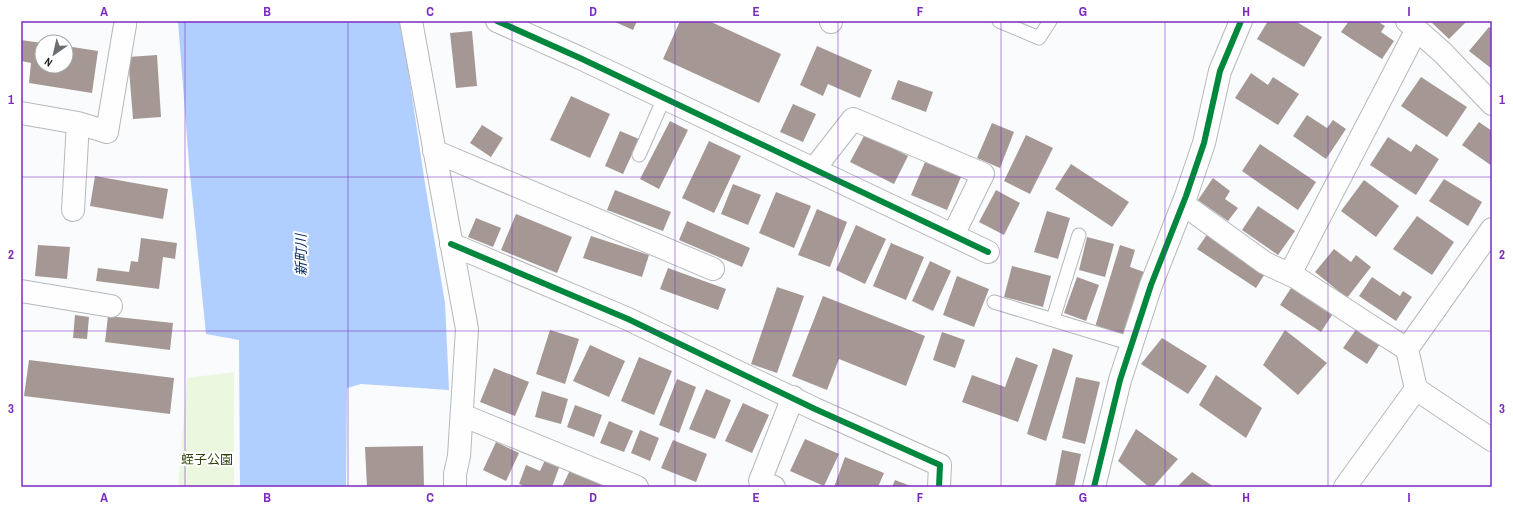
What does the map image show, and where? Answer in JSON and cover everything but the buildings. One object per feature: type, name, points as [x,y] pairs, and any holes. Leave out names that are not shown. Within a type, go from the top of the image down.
[{"type":"street","points":[[411,21],[467,329],[459,456],[454,474],[455,487]]},
{"type":"street","points":[[497,21],[580,58],[988,252]]},
{"type":"street","points":[[1094,487],[1120,380],[1151,285],[1183,204],[1204,142],[1220,71],[1241,21]]},
{"type":"street","points":[[21,113],[78,123],[107,132],[125,25]]},
{"type":"street","points":[[1290,274],[1412,25],[1443,53],[1492,104]]},
{"type":"street","points":[[814,169],[853,119],[983,174],[953,235]]},
{"type":"street","points":[[73,210],[78,123]]},
{"type":"street","points":[[434,150],[713,269]]},
{"type":"street","points":[[1183,204],[1265,263],[1297,278],[1372,328],[1407,349],[1416,389],[1492,440]]},
{"type":"street","points":[[1407,349],[1492,229]]},
{"type":"street","points":[[451,244],[628,319],[793,398],[940,465],[939,487]]},
{"type":"street","points":[[21,290],[111,306]]},
{"type":"street","points":[[1345,487],[1416,389]]},
{"type":"street","points":[[774,487],[760,481],[793,398]]},
{"type":"street","points":[[462,415],[637,487]]},
{"type":"lane","points":[[999,21],[1039,38],[1050,21]]},
{"type":"lane","points":[[639,154],[664,98]]},
{"type":"lane","points":[[1053,319],[1079,235]]},
{"type":"lane","points":[[994,302],[1132,344]]},
{"type":"green space","name":"蛭子公園","points":[[234,372],[234,487],[178,487],[187,378]]},
{"type":"water","name":"新町川","points":[[178,21],[401,21],[425,184],[445,303],[449,390],[361,384],[347,388],[346,487],[240,487],[239,340],[206,334],[189,164]]},
{"type":"cycle path","points":[[497,21],[580,58],[988,252]]},
{"type":"cycle path","points":[[1094,487],[1120,380],[1151,285],[1186,196],[1204,143],[1220,71],[1241,21]]},
{"type":"cycle path","points":[[451,244],[628,319],[815,409],[940,465],[939,487]]}]
